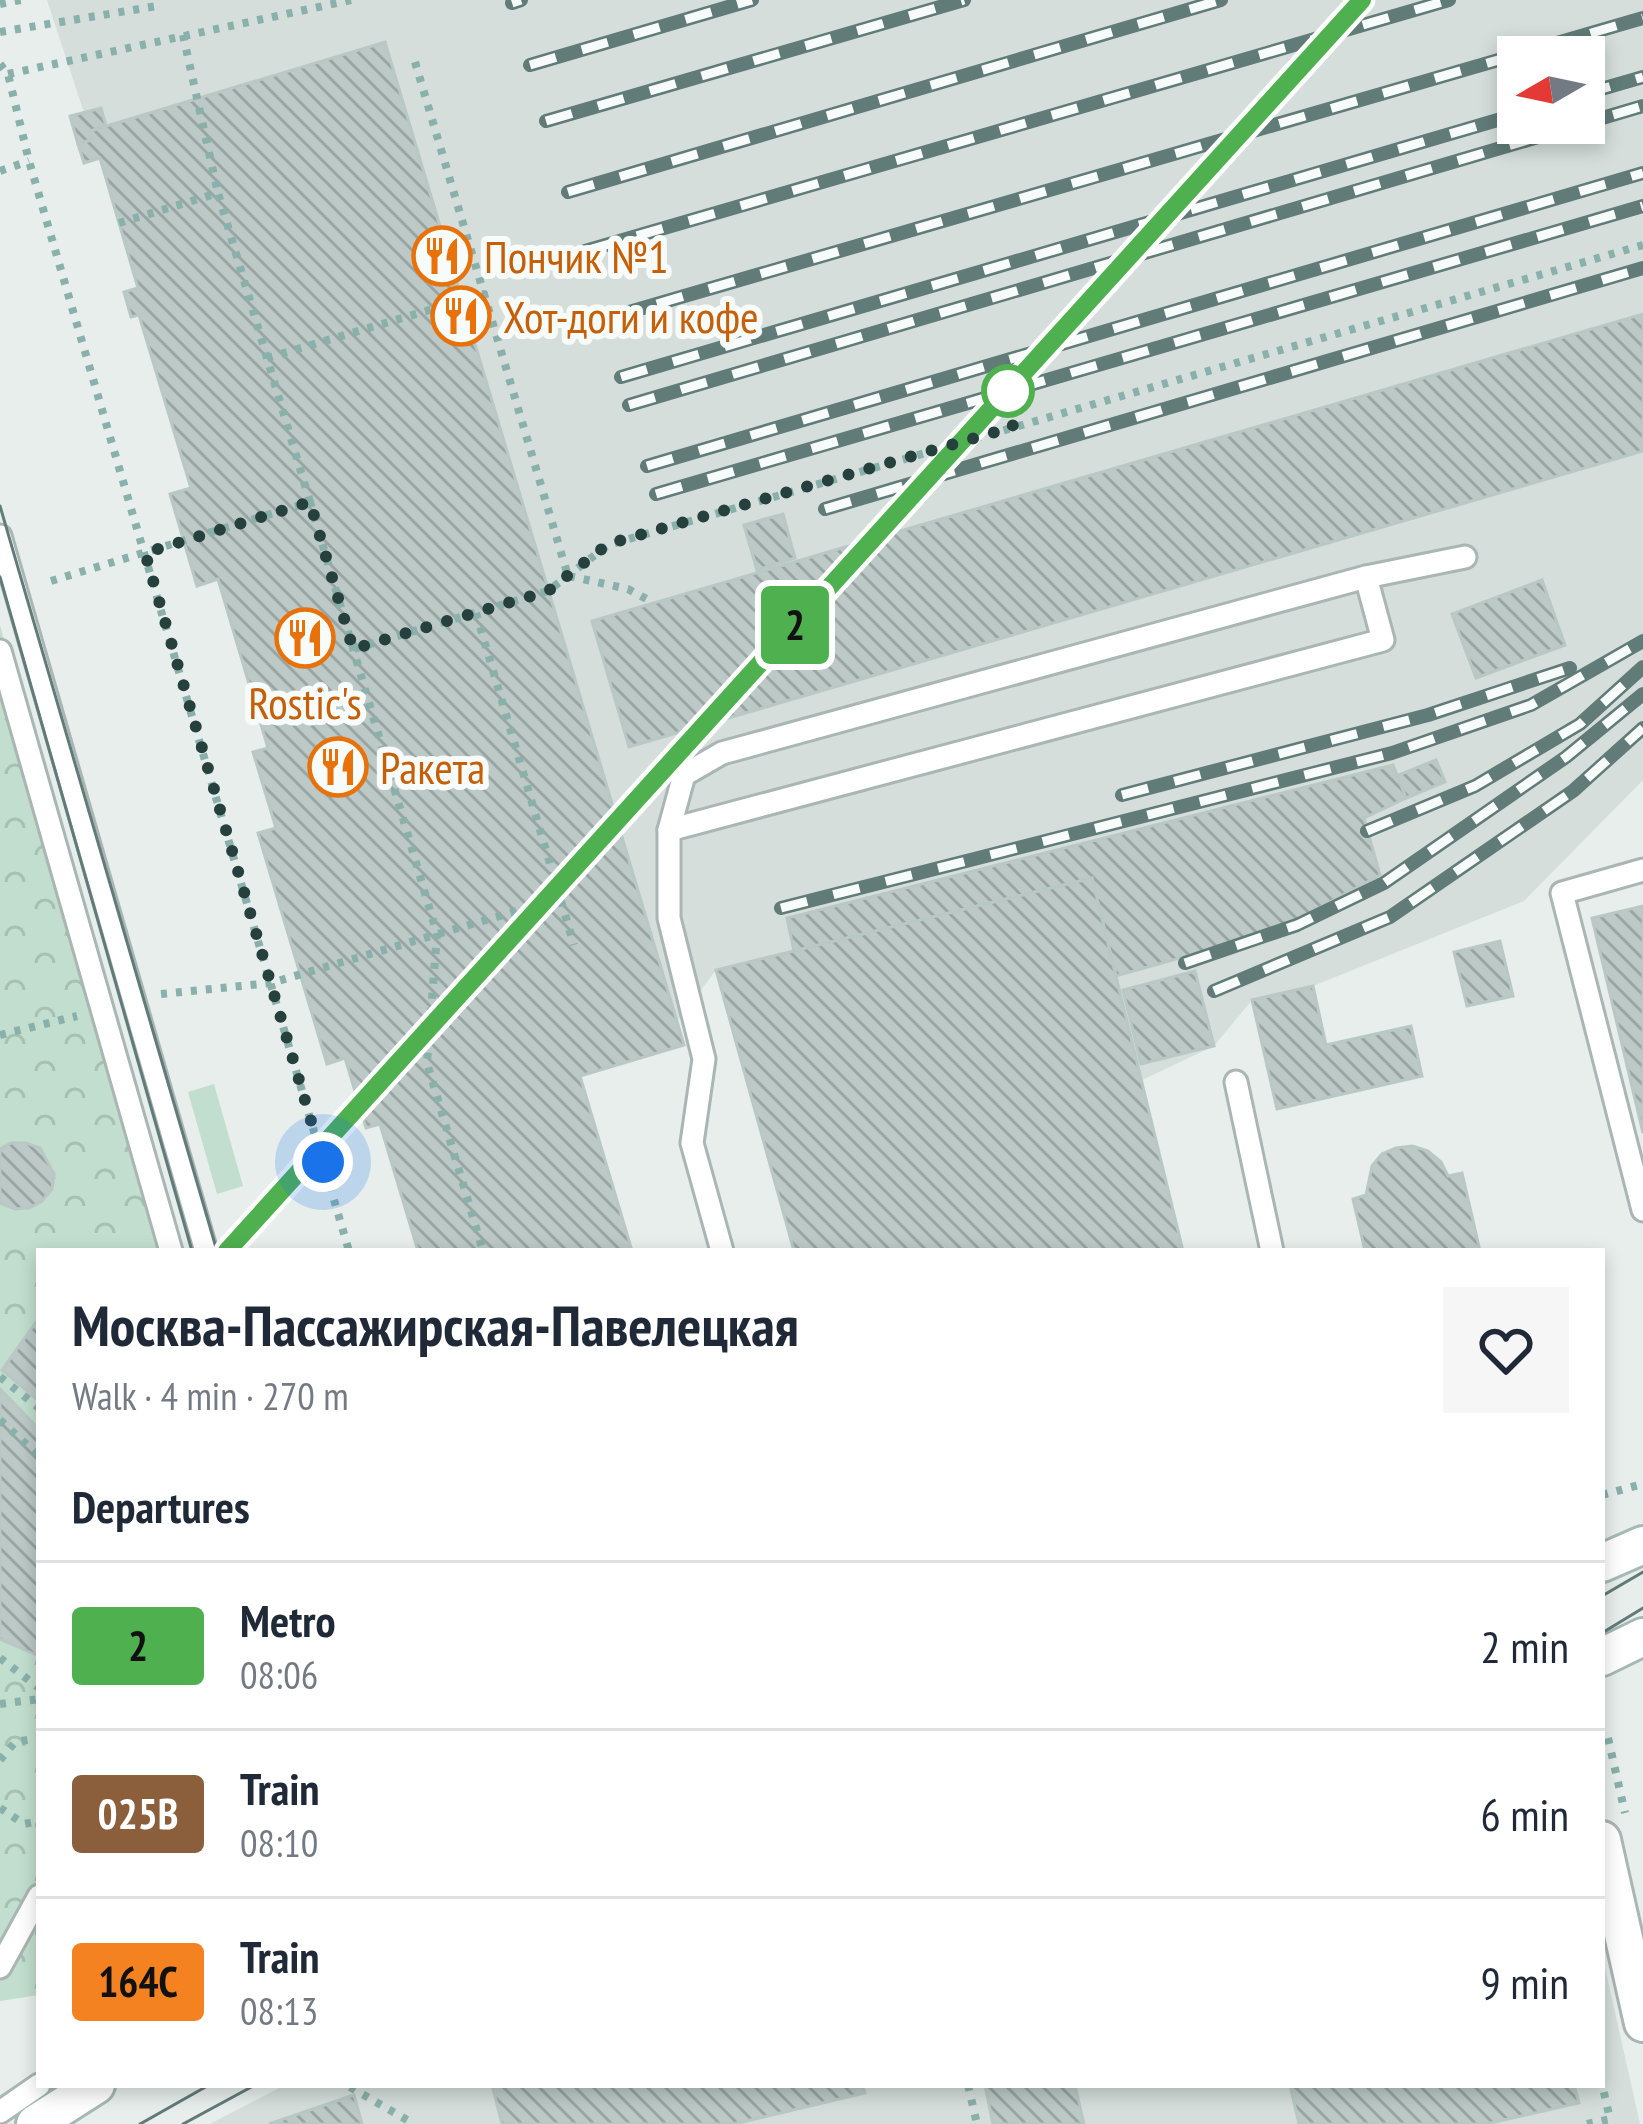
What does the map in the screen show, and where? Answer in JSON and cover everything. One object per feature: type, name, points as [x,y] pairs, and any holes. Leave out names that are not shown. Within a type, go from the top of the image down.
[{"type":"street","points":[[1605,1562],[1643,1545]]},
{"type":"street","points":[[1605,1656],[1643,1637]]},
{"type":"street","points":[[1605,1853],[1643,2023]]},
{"type":"street","points":[[35,2124],[91,2088]]},
{"type":"lane","points":[[0,536],[205,1248]]},
{"type":"lane","points":[[721,1248],[692,1143],[704,1059],[669,918],[669,830],[684,775],[722,753],[1366,577],[1465,556]]},
{"type":"lane","points":[[669,830],[1383,640],[1366,577]]},
{"type":"lane","points":[[0,650],[170,1248]]},
{"type":"lane","points":[[1643,870],[1562,892],[1643,1210]]},
{"type":"lane","points":[[1236,1082],[1271,1248]]},
{"type":"lane","points":[[0,1967],[36,1901]]},
{"type":"lane","points":[[0,2112],[36,2087]]},
{"type":"path","points":[[0,4],[21,0]]},
{"type":"path","points":[[8,74],[351,0]]},
{"type":"path","points":[[0,32],[157,6]]},
{"type":"path","points":[[183,34],[218,193],[437,934],[427,1063],[482,1248]]},
{"type":"path","points":[[415,62],[568,576]]},
{"type":"path","points":[[0,64],[8,74],[29,161],[348,1248]]},
{"type":"path","points":[[0,171],[29,161]]},
{"type":"path","points":[[119,223],[218,193]]},
{"type":"path","points":[[353,649],[548,591],[608,544],[1643,245]]},
{"type":"path","points":[[268,358],[484,294]]},
{"type":"path","points":[[51,581],[310,502]]},
{"type":"path","points":[[568,576],[628,590],[654,603]]},
{"type":"path","points":[[476,613],[574,945]]},
{"type":"path","points":[[301,975],[561,898]]},
{"type":"path","points":[[0,1377],[36,1406]]},
{"type":"path","points":[[0,1420],[36,1453]]},
{"type":"path","points":[[1605,1494],[1643,1484]]},
{"type":"path","points":[[0,1658],[36,1686]]},
{"type":"path","points":[[0,1704],[36,1699]]},
{"type":"path","points":[[0,1760],[15,1742],[36,1738]]},
{"type":"path","points":[[0,1808],[24,1824],[36,1822]]},
{"type":"path","points":[[352,2088],[414,2124]]},
{"type":"path","points":[[969,2088],[977,2124]]},
{"type":"path","points":[[1587,2124],[1610,2119],[1603,2088]]},
{"type":"shaded area","points":[[47,0],[1643,0],[1643,780],[1524,901],[1313,986],[1252,1000],[1214,1046],[1142,1080],[1092,878],[716,970],[677,1022],[384,43],[90,131]]},
{"type":"shaded area","points":[[1605,1967],[1640,2124],[210,2124],[279,2088],[1605,2088]]},
{"type":"green space","points":[[0,625],[166,1248],[36,1248],[36,1995],[0,2001]]},
{"type":"green space","points":[[214,1084],[243,1186],[217,1194],[188,1092]]},
{"type":"building","points":[[385,42],[684,1045],[580,1076],[631,1248],[417,1248],[380,1124],[366,1128],[345,1058],[327,1064],[258,833],[276,828],[253,752],[268,748],[218,579],[197,586],[170,494],[191,488],[139,315],[131,317],[124,292],[138,288],[100,158],[84,163],[78,144],[93,139],[90,131]]},
{"type":"building","points":[[101,108],[106,126],[90,131],[93,139],[78,144],[70,116]]},
{"type":"building","points":[[1643,314],[1643,451],[629,747],[592,621]]},
{"type":"building","points":[[783,514],[795,558],[757,570],[744,525]]},
{"type":"building","points":[[1542,580],[1565,645],[1476,678],[1452,614]]},
{"type":"building","points":[[1436,760],[1445,782],[1406,798],[1396,776]]},
{"type":"building","points":[[1393,765],[1406,798],[1364,818],[1380,875],[1287,925],[1205,951],[1116,976],[1092,878],[794,951],[787,918]]},
{"type":"building","points":[[1092,878],[1182,1248],[793,1248],[716,970]]},
{"type":"building","points":[[1643,906],[1643,1133],[1592,918]]},
{"type":"building","points":[[1500,941],[1513,996],[1467,1006],[1454,952]]},
{"type":"building","points":[[1195,971],[1214,1046],[1141,1064],[1123,990]]},
{"type":"building","points":[[1313,986],[1326,1045],[1411,1026],[1422,1076],[1277,1109],[1252,1000]]},
{"type":"building","points":[[11,1143],[40,1148],[54,1174],[52,1189],[29,1208],[0,1203],[0,1149]]},
{"type":"building","points":[[1396,1148],[1428,1151],[1448,1176],[1462,1173],[1479,1248],[1364,1248],[1353,1199],[1366,1195],[1372,1166]]},
{"type":"building","points":[[36,1322],[36,1398],[2,1370]]},
{"type":"building","points":[[0,1389],[36,1426],[36,1655],[0,1639]]},
{"type":"building","points":[[493,2088],[864,2088],[865,2093],[734,2124],[502,2124]]},
{"type":"building","points":[[986,2088],[1076,2088],[1084,2124],[993,2124]]},
{"type":"building","points":[[1291,2088],[1575,2088],[1579,2103],[1486,2124],[1299,2124]]},
{"type":"building","points":[[354,2095],[362,2124],[269,2124]]},
{"type":"tram line","points":[[0,506],[216,1248]]},
{"type":"tram line","points":[[0,577],[191,1248]]},
{"type":"tram line","points":[[1605,1594],[1643,1572]]},
{"type":"tram line","points":[[1605,1631],[1643,1608]]},
{"type":"tram line","points":[[140,2124],[204,2088]]},
{"type":"tram line","points":[[183,2124],[249,2088]]},
{"type":"railway","points":[[512,3],[521,0]]},
{"type":"railway","points":[[530,65],[752,0]]},
{"type":"railway","points":[[546,121],[964,0]]},
{"type":"railway","points":[[568,192],[1221,0]]},
{"type":"railway","points":[[585,251],[1449,0]]},
{"type":"railway","points":[[605,319],[1643,18]]},
{"type":"railway","points":[[1605,88],[1643,77]]},
{"type":"railway","points":[[629,405],[1643,106]]},
{"type":"railway","points":[[621,377],[1497,120]]},
{"type":"railway","points":[[647,466],[1643,173]]},
{"type":"railway","points":[[656,494],[1643,206]]},
{"type":"railway","points":[[825,509],[1643,268]]},
{"type":"railway","points":[[781,908],[1392,753],[1531,705],[1643,641]]},
{"type":"railway","points":[[1367,831],[1475,786],[1580,724],[1643,667]]},
{"type":"railway","points":[[1122,795],[1428,715],[1570,668]]},
{"type":"railway","points":[[1185,963],[1297,925],[1384,883],[1566,757],[1643,694]]},
{"type":"railway","points":[[1214,991],[1390,917],[1573,791],[1643,728]]},
{"type":"metro line","name":"2","points":[[230,1248],[1362,0]]},
{"type":"place","name":"Пончик №1","points":[[442,256]]},
{"type":"place","name":"Хот-доги и кофе","points":[[461,316]]},
{"type":"place","name":"Rostic's","points":[[305,638]]},
{"type":"place","name":"Ракета","points":[[338,767]]},
{"type":"route","points":[[323,1162],[145,553],[310,502],[353,649],[548,591],[608,544],[1013,427],[1008,391]]}]
